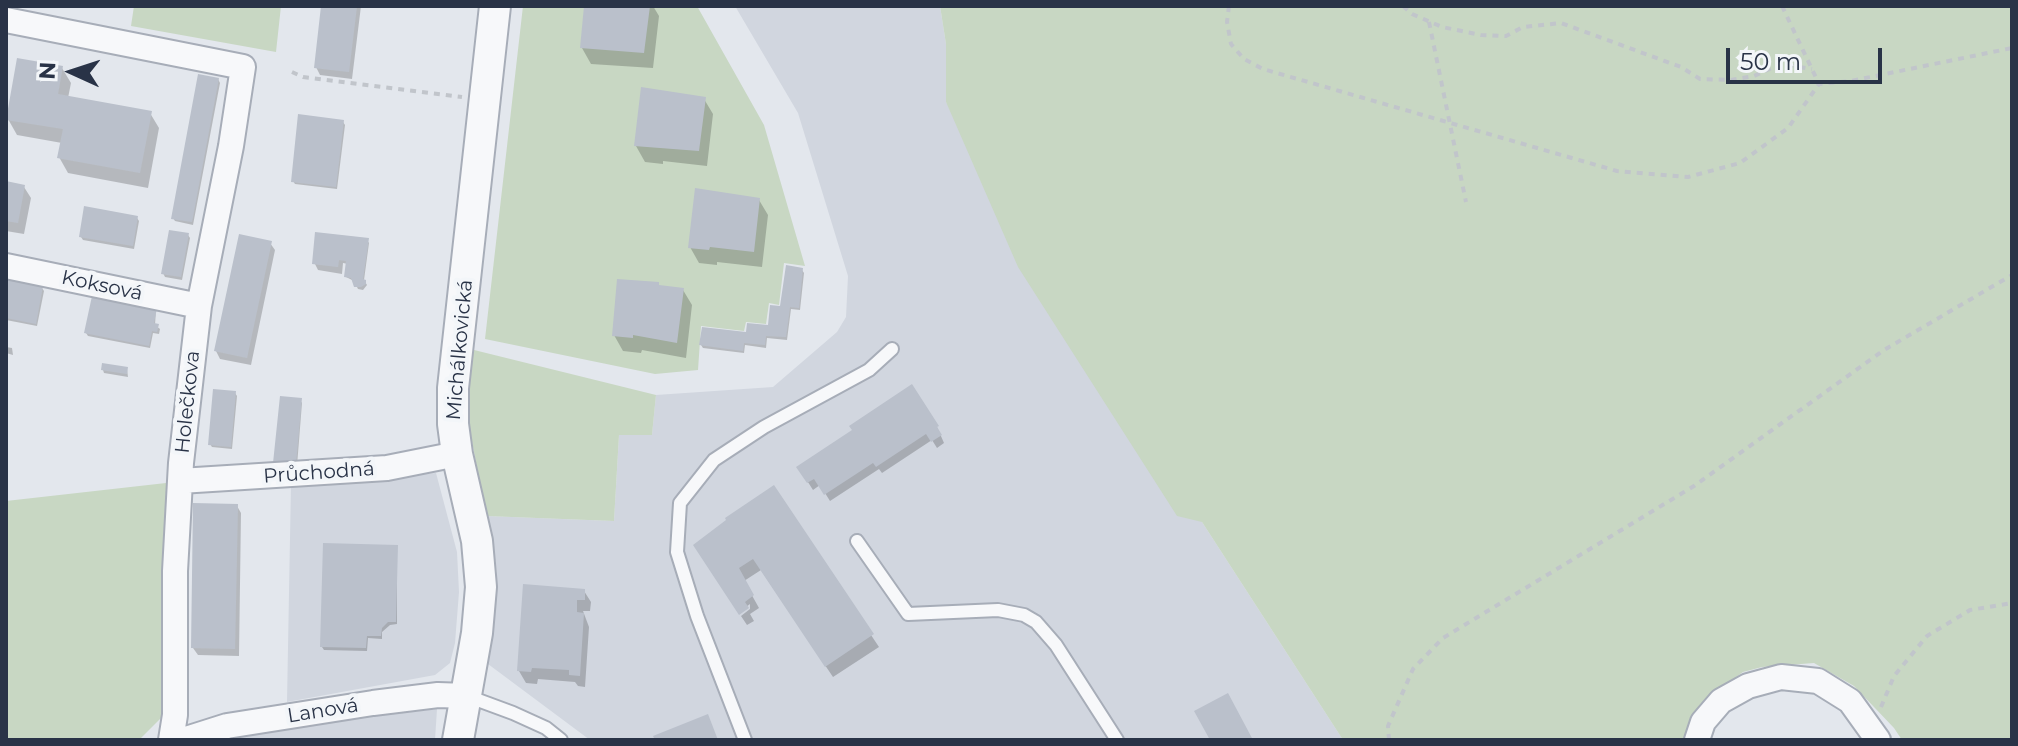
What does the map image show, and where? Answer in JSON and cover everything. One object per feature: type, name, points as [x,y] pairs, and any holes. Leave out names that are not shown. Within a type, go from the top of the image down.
[{"type":"street","name":"Michálkovická","points":[[458,740],[477,633],[481,587],[477,541],[457,454],[453,388],[495,6]]},
{"type":"street","name":"Holečkova","points":[[6,20],[243,67],[231,146],[199,306],[180,481],[175,571],[175,715],[171,740]]},
{"type":"street","name":"Koksová","points":[[6,266],[199,306]]},
{"type":"street","name":"Průchodná","points":[[180,481],[387,468],[457,454]]},
{"type":"street","points":[[1697,740],[1703,722],[1721,701],[1748,686],[1781,677],[1818,681],[1850,701],[1875,735]]},
{"type":"street","name":"Lanová","points":[[183,740],[227,726],[373,703],[416,697],[466,696]]},
{"type":"lane","points":[[745,740],[697,616],[677,552],[680,503],[714,460],[764,427],[869,370],[892,349]]},
{"type":"lane","points":[[857,541],[908,614],[998,610],[1024,615],[1036,622],[1056,645],[1117,740]]},
{"type":"lane","points":[[466,696],[546,728],[561,740]]},
{"type":"path","points":[[1229,6],[1227,22],[1231,44],[1253,64],[1617,171],[1688,177],[1740,163],[1788,128],[1819,84],[1851,81],[2012,48]]},
{"type":"path","points":[[1403,6],[1412,14],[1442,27],[1481,35],[1506,36],[1523,27],[1561,23],[1681,67],[1700,79],[1731,80],[1754,76],[1780,64],[1812,69]]},
{"type":"path","points":[[1782,6],[1819,84]]},
{"type":"path","points":[[1429,22],[1466,202]]},
{"type":"path","points":[[292,72],[303,77],[468,97]]},
{"type":"path","points":[[1389,740],[1388,726],[1413,669],[1443,638],[1694,486],[1884,350],[2012,275]]},
{"type":"path","points":[[1875,735],[1894,676],[1927,636],[1970,610],[2012,603]]},
{"type":"shaded area","points":[[735,6],[940,6],[946,44],[946,102],[1202,522],[1343,740],[590,740],[488,664],[497,586],[496,564],[486,516],[614,521],[619,435],[652,435],[656,395],[773,387],[837,332],[846,317],[848,276],[798,113]]},
{"type":"shaded area","points":[[436,473],[457,552],[459,592],[455,643],[450,663],[435,675],[287,702],[291,484]]},
{"type":"shaded area","points":[[437,709],[435,740],[215,740],[246,731]]},
{"type":"green space","points":[[134,6],[281,6],[276,52],[131,26]]},
{"type":"green space","points":[[523,6],[697,6],[764,125],[805,266],[784,263],[779,305],[769,303],[766,324],[746,322],[744,331],[701,326],[698,370],[655,374],[485,339]]},
{"type":"green space","points":[[940,6],[2012,6],[2012,740],[1902,740],[1854,686],[1814,663],[1762,667],[1743,672],[1704,700],[1688,725],[1684,740],[1343,740],[1202,522],[1177,516],[1018,267],[946,102],[946,44]]},
{"type":"green space","points":[[470,349],[656,395],[652,435],[619,435],[614,521],[486,516],[468,420]]},
{"type":"green space","points":[[166,483],[165,714],[139,740],[6,740],[6,501]]},
{"type":"building","points":[[321,6],[357,6],[349,72],[314,68]]},
{"type":"building","points":[[584,6],[650,6],[644,53],[580,48]]},
{"type":"building","points":[[17,58],[63,66],[58,94],[152,111],[140,173],[57,158],[63,129],[6,120]]},
{"type":"building","points":[[198,74],[219,78],[192,222],[171,219]]},
{"type":"building","points":[[641,87],[706,97],[699,151],[634,146]]},
{"type":"building","points":[[298,114],[344,120],[336,187],[291,182]]},
{"type":"building","points":[[6,181],[25,185],[18,223],[6,221]]},
{"type":"building","points":[[695,188],[760,198],[754,252],[688,248]]},
{"type":"building","points":[[84,206],[138,216],[133,246],[79,237]]},
{"type":"building","points":[[169,230],[189,233],[181,277],[161,274]]},
{"type":"building","points":[[315,232],[369,238],[363,279],[366,284],[354,287],[351,278],[344,277],[346,261],[339,260],[338,267],[312,264]]},
{"type":"building","points":[[239,234],[272,241],[247,358],[214,351]]},
{"type":"building","points":[[786,265],[803,268],[799,308],[790,307],[786,337],[766,336],[765,345],[744,343],[743,351],[699,345],[702,327],[746,332],[747,323],[768,325],[770,305],[780,306]]},
{"type":"building","points":[[6,279],[43,286],[36,324],[6,318]]},
{"type":"building","points":[[617,279],[659,282],[659,285],[684,288],[677,343],[633,335],[633,338],[612,336]]},
{"type":"building","points":[[92,296],[157,308],[154,323],[159,324],[157,332],[152,331],[149,346],[84,333]]},
{"type":"building","points":[[102,363],[128,367],[127,374],[101,370]]},
{"type":"building","points":[[912,384],[942,435],[931,442],[926,434],[876,467],[873,463],[824,495],[814,479],[807,483],[796,467],[852,430],[849,426]]},
{"type":"building","points":[[213,389],[236,391],[231,447],[208,445]]},
{"type":"building","points":[[280,396],[302,398],[296,463],[273,463]]},
{"type":"building","points":[[774,485],[874,634],[825,667],[753,559],[739,568],[754,595],[745,602],[749,608],[739,615],[693,545],[725,518]]},
{"type":"building","points":[[193,503],[238,504],[235,649],[191,648]]},
{"type":"building","points":[[323,543],[398,545],[396,622],[388,622],[382,628],[381,636],[367,636],[366,648],[320,647]]},
{"type":"building","points":[[523,584],[585,589],[585,600],[577,600],[577,612],[584,613],[580,676],[569,675],[569,670],[532,668],[531,672],[517,671]]},
{"type":"building","points":[[1228,693],[1253,740],[1210,740],[1194,711]]},
{"type":"building","points":[[708,714],[718,740],[655,740],[653,736]]}]
